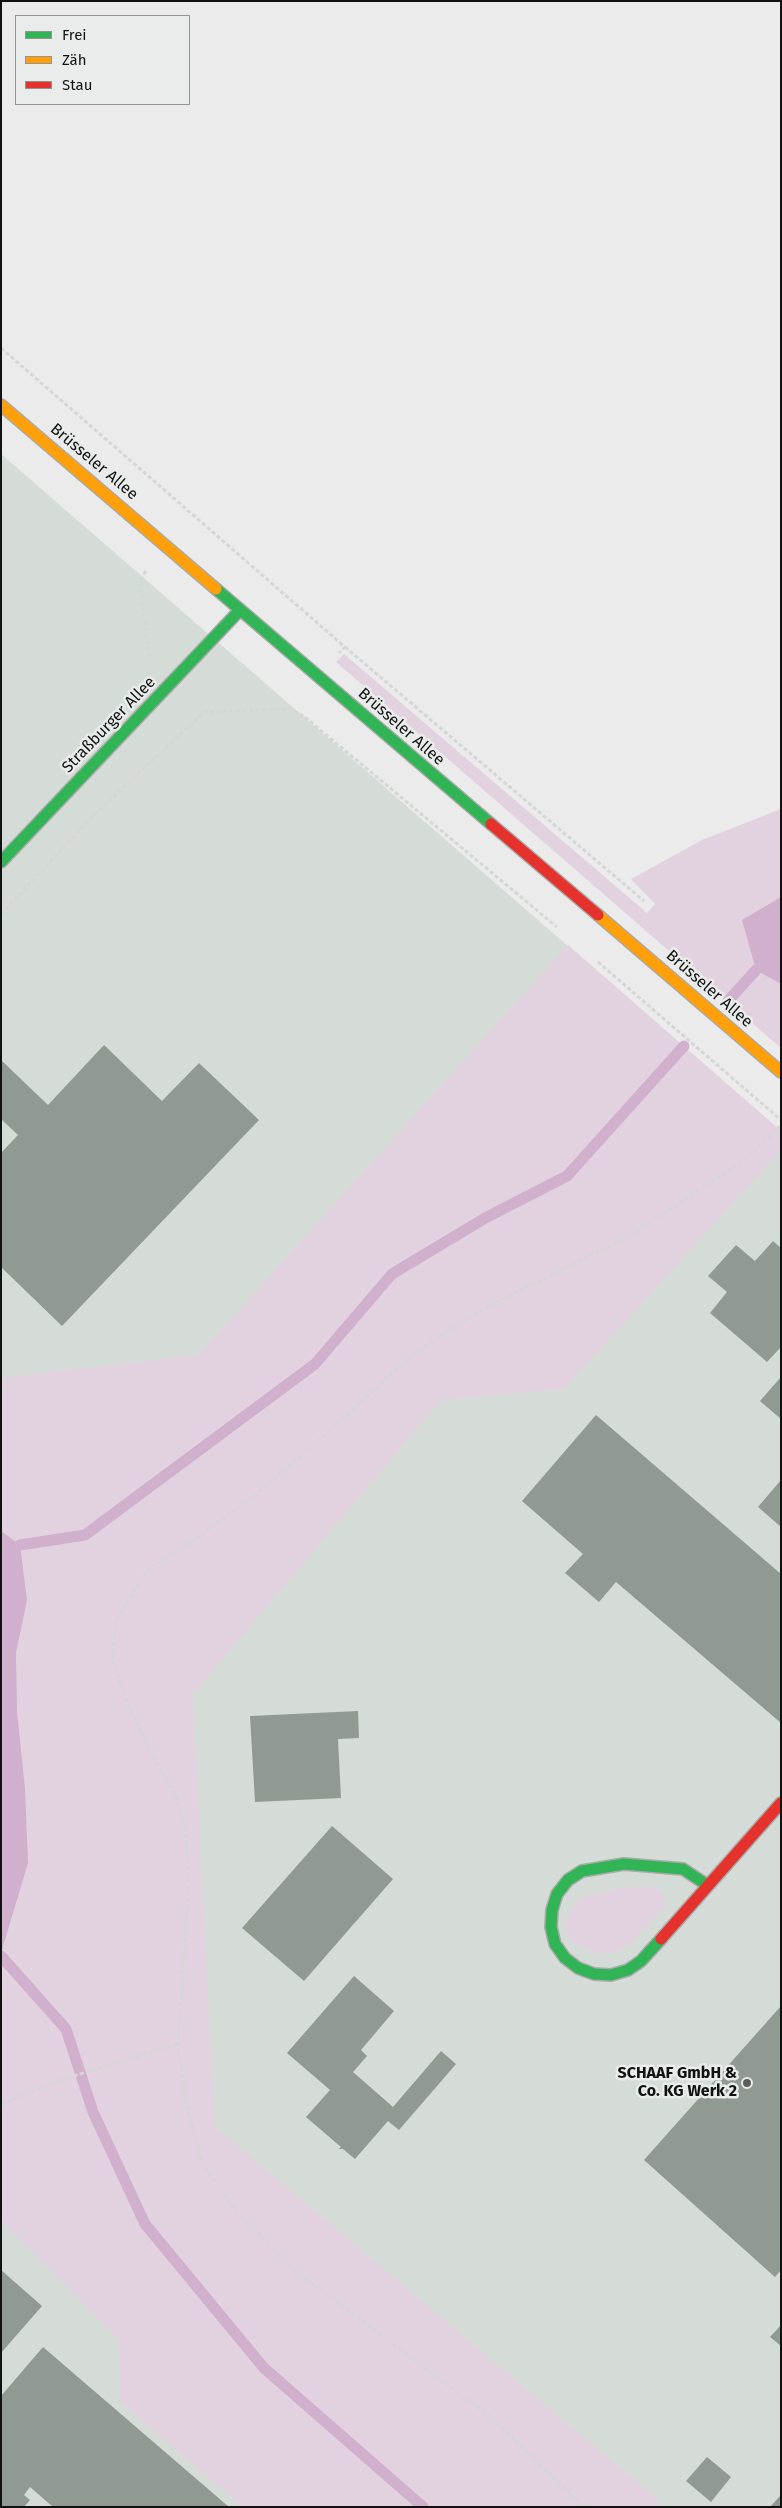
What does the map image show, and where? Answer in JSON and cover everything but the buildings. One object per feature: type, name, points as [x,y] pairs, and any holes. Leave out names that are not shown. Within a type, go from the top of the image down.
[{"type":"street","name":"Brüsseler Allee","points":[[1,405],[781,1072]]},
{"type":"street","name":"Straßburger Allee","points":[[1,862],[240,610]]},
{"type":"street","points":[[707,1885],[683,1869],[624,1864],[582,1871],[568,1880],[557,1894],[552,1910],[551,1927],[555,1944],[565,1958],[578,1968],[594,1974],[611,1975],[628,1970],[642,1961],[781,1803]]},
{"type":"path","points":[[192,514],[144,573],[139,582],[150,657],[204,712]]},
{"type":"path","points":[[345,646],[644,901]]},
{"type":"path","points":[[1,914],[96,813],[204,712],[290,709],[306,718],[562,931]]},
{"type":"path","points":[[592,956],[781,1120]]},
{"type":"path","points":[[584,2507],[492,2418],[294,2270],[236,2211],[203,2165],[186,2103],[178,2044],[188,1883],[186,1832],[176,1796],[156,1762],[128,1705],[112,1658],[116,1621],[146,1571],[185,1546],[256,1495],[345,1417],[410,1356],[481,1310],[628,1236],[745,1160],[781,1125]]},
{"type":"path","points":[[1,2104],[57,2081],[178,2044]]},
{"type":"shaded area","points":[[1,454],[781,1131],[781,2507],[1,2507]]},
{"type":"shaded area","points":[[344,654],[647,913],[655,904],[631,879],[702,840],[781,809],[781,1048],[336,662]]},
{"type":"shaded area","points":[[781,897],[781,984],[756,970],[742,920]]},
{"type":"shaded area","points":[[568,945],[781,1131],[781,1150],[564,1389],[441,1400],[193,1694],[215,2127],[658,2500],[659,2507],[243,2507],[120,2401],[119,2340],[1,2220],[1,1378],[199,1355]]},
{"type":"shaded area","points":[[1,1531],[20,1545],[27,1600],[16,1653],[17,1711],[25,1789],[28,1863],[1,1953]]},
{"type":"shaded area","points":[[652,1886],[664,1893],[667,1903],[630,1944],[618,1951],[600,1954],[579,1947],[571,1939],[565,1925],[576,1903],[583,1898],[623,1888]]},
{"type":"waterway","points":[[728,1001],[756,970]]},
{"type":"waterway","points":[[20,1545],[85,1535],[315,1364],[392,1274],[487,1217],[567,1176],[684,1046]]},
{"type":"waterway","points":[[1,1956],[66,2029],[93,2112],[145,2224],[264,2368],[423,2507]]},
{"type":"traffic: fast","points":[[216,589],[491,824]]},
{"type":"traffic: fast","points":[[1,862],[240,610]]},
{"type":"traffic: fast","points":[[661,1939],[641,1961],[628,1970],[611,1975],[594,1974],[578,1968],[565,1958],[555,1944],[551,1927],[552,1910],[557,1894],[568,1880],[582,1871],[624,1864],[683,1869],[707,1885]]},
{"type":"traffic: slow","points":[[1,405],[216,589]]},
{"type":"traffic: slow","points":[[598,915],[781,1072]]},
{"type":"traffic: jam","points":[[491,824],[598,915]]},
{"type":"traffic: jam","points":[[661,1939],[781,1803]]},
{"type":"place","name":"SCHAAF GmbH & Co. KG Werk 2","points":[[747,2083]]}]
